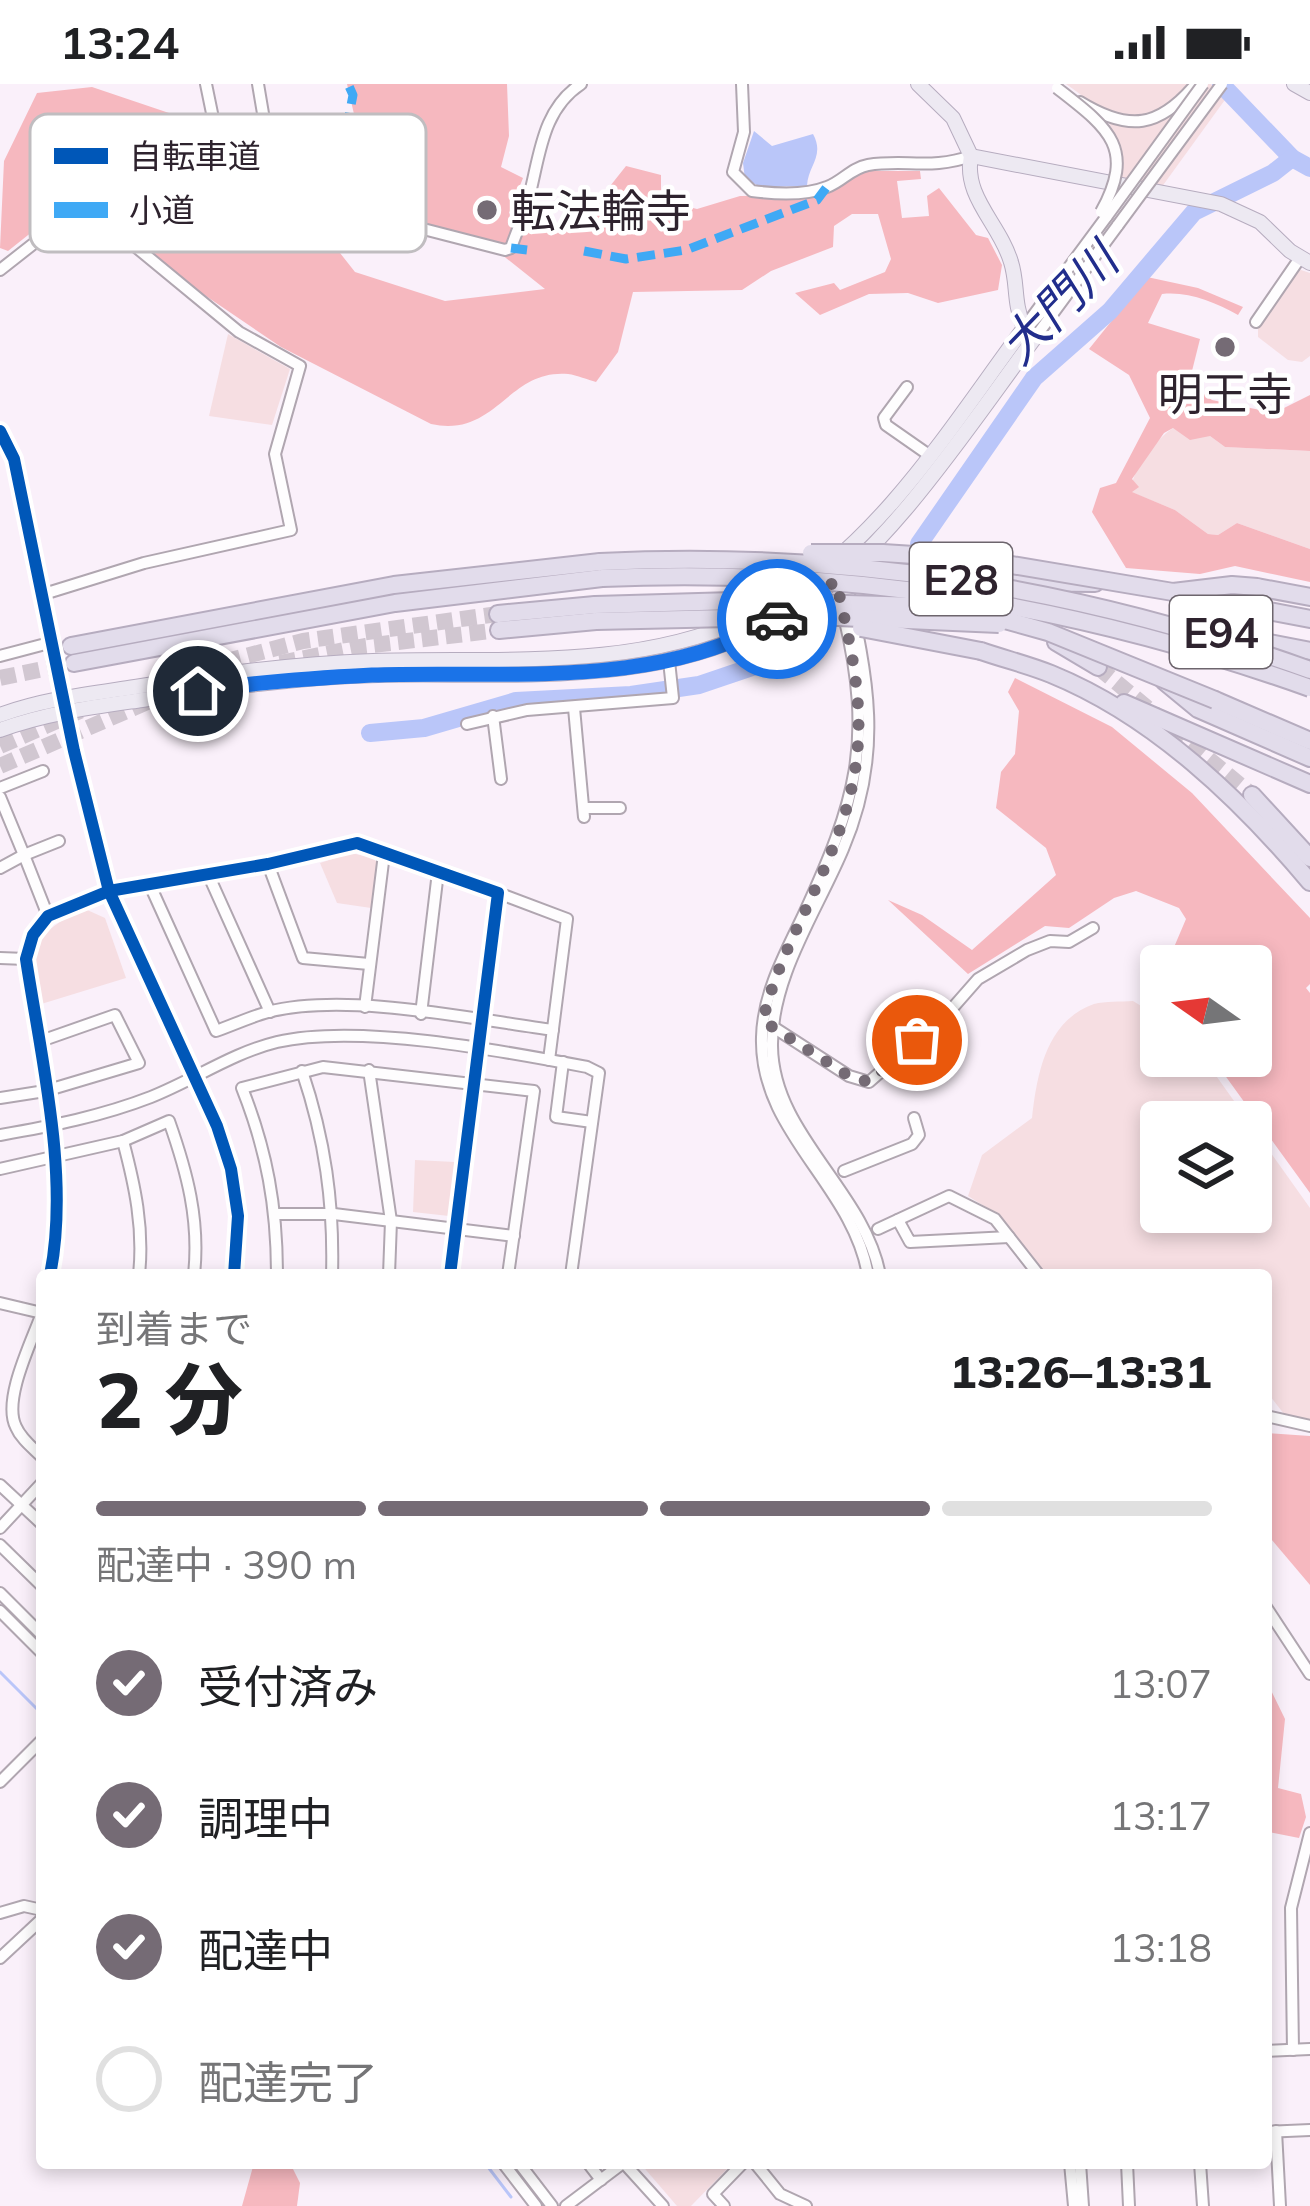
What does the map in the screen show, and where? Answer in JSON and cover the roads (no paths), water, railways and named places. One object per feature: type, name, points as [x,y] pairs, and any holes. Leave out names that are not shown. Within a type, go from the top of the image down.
[{"type":"highway","points":[[665,567],[836,553],[931,555],[1173,590],[1310,619]]},
{"type":"highway","name":"E28","points":[[66,650],[601,570],[800,562],[999,584],[1123,612],[1310,668]]},
{"type":"highway","points":[[665,567],[950,605],[1048,632],[1148,671],[1310,758]]},
{"type":"highway","name":"E28","points":[[665,567],[866,584],[997,602],[1164,640],[1310,688]]},
{"type":"highway","points":[[837,574],[1133,584],[1173,590],[1240,584],[1310,597]]},
{"type":"highway","points":[[837,574],[978,610],[1030,629],[1098,667]]},
{"type":"highway","points":[[596,613],[799,622],[896,632],[981,651],[1052,674],[1310,784]]},
{"type":"highway","name":"E94","points":[[498,622],[596,613],[815,616],[1221,632],[1310,647]]},
{"type":"highway","name":"E94","points":[[1132,627],[1310,668]]},
{"type":"highway","points":[[1052,674],[1115,707],[1173,747],[1236,802],[1310,882]]},
{"type":"highway","points":[[1212,707],[1310,741]]},
{"type":"highway","points":[[1252,795],[1310,858]]},
{"type":"main road","points":[[918,84],[952,118],[971,156],[971,187],[1012,263],[1013,297],[1029,334]]},
{"type":"main road","points":[[1294,84],[1310,93]]},
{"type":"main road","points":[[971,156],[1213,202],[1260,222],[1305,261]]},
{"type":"main road","points":[[0,715],[47,700],[237,671],[372,661],[607,655],[659,649],[711,634],[837,574],[1029,334]]},
{"type":"main road","points":[[0,730],[50,714],[239,685],[372,675],[608,669],[669,661],[716,648],[766,626],[837,574],[940,464],[1029,334]]},
{"type":"street","points":[[206,84],[212,114]]},
{"type":"street","points":[[259,84],[264,114]]},
{"type":"street","points":[[426,230],[511,248],[530,194],[537,150],[554,113],[581,84]]},
{"type":"street","points":[[742,84],[743,132],[733,172],[752,191],[791,194],[826,188],[853,169],[872,164],[926,166],[971,156]]},
{"type":"street","points":[[1055,86],[1100,114],[1135,123],[1170,110],[1200,84]]},
{"type":"street","points":[[1029,334],[1200,84]]},
{"type":"street","points":[[1029,334],[1048,297],[1222,84]]},
{"type":"street","points":[[1055,86],[1103,124],[1114,143],[1117,175],[1109,218]]},
{"type":"street","points":[[0,270],[30,246]]},
{"type":"street","points":[[44,594],[144,563],[291,530],[274,454],[300,366],[239,332],[142,252]]},
{"type":"street","points":[[1256,322],[1305,261]]},
{"type":"street","points":[[907,387],[884,418],[886,425],[928,455]]},
{"type":"street","points":[[0,431],[14,459],[44,594],[66,650],[74,751],[110,891],[231,1169],[238,1216],[234,1269]]},
{"type":"street","points":[[837,574],[868,679],[866,774],[850,831],[787,975],[762,1052],[771,1096],[792,1136],[848,1216],[867,1269]]},
{"type":"street","points":[[0,656],[66,650]]},
{"type":"street","points":[[467,724],[527,710],[673,698],[669,661]]},
{"type":"street","points":[[574,708],[584,812],[620,808]]},
{"type":"street","points":[[493,716],[500,778]]},
{"type":"street","points":[[43,771],[0,793],[48,916]]},
{"type":"street","points":[[0,868],[59,842]]},
{"type":"street","points":[[51,1269],[56,1211],[53,1158],[26,959],[33,935],[48,916],[110,891],[268,864],[357,843],[567,920],[553,1030],[556,1117],[592,1122]]},
{"type":"street","points":[[365,1007],[384,854]]},
{"type":"street","points":[[268,864],[303,958],[369,964]]},
{"type":"street","points":[[422,1014],[438,872]]},
{"type":"street","points":[[208,874],[271,1012]]},
{"type":"street","points":[[149,883],[216,1031],[271,1012],[365,1007],[553,1030]]},
{"type":"street","points":[[451,1269],[497,893]]},
{"type":"street","points":[[768,1024],[849,1076],[869,1082],[978,979],[1028,950],[1050,941],[1069,942],[1093,928]]},
{"type":"street","points":[[0,958],[26,959]]},
{"type":"street","points":[[0,1098],[45,1091],[140,1063],[115,1015],[38,1042]]},
{"type":"street","points":[[768,1024],[783,1099],[859,1216],[878,1269]]},
{"type":"street","points":[[0,1135],[117,1109],[254,1049],[327,1034],[556,1061],[599,1073],[573,1269]]},
{"type":"street","points":[[277,1269],[277,1214],[259,1131],[242,1088],[323,1066],[534,1091],[509,1269]]},
{"type":"street","points":[[369,1070],[391,1221],[389,1269]]},
{"type":"street","points":[[302,1071],[320,1123],[334,1214],[332,1269]]},
{"type":"street","points":[[844,1171],[912,1144],[919,1135],[914,1118]]},
{"type":"street","points":[[0,1168],[123,1141],[169,1120],[189,1175],[194,1269]]},
{"type":"street","points":[[123,1141],[138,1198],[139,1269]]},
{"type":"street","points":[[878,1229],[949,1196],[995,1219],[1034,1269]]},
{"type":"street","points":[[277,1214],[334,1214],[514,1236]]},
{"type":"street","points":[[898,1220],[910,1242],[1009,1237]]},
{"type":"street","points":[[0,1303],[36,1312]]},
{"type":"street","points":[[36,1330],[11,1414],[17,1432],[36,1451]]},
{"type":"street","points":[[1272,1418],[1310,1426]]},
{"type":"street","points":[[0,1484],[36,1518]]},
{"type":"street","points":[[0,1528],[36,1490]]},
{"type":"street","points":[[0,1545],[36,1580]]},
{"type":"street","points":[[0,1593],[36,1629]]},
{"type":"street","points":[[0,1611],[36,1647]]},
{"type":"street","points":[[1272,1615],[1310,1674]]},
{"type":"street","points":[[0,1782],[36,1746]]},
{"type":"street","points":[[1293,2050],[1292,1908],[1310,1833]]},
{"type":"street","points":[[0,1912],[24,1906],[36,1911]]},
{"type":"street","points":[[0,1958],[36,1920]]},
{"type":"street","points":[[1272,2051],[1310,2049]]},
{"type":"street","points":[[1272,2132],[1310,2130]]},
{"type":"street","points":[[1272,2140],[1280,2206]]},
{"type":"street","points":[[508,2169],[536,2206]]},
{"type":"street","points":[[524,2169],[552,2206]]},
{"type":"street","points":[[593,2169],[601,2180]]},
{"type":"street","points":[[566,2206],[616,2169]]},
{"type":"street","points":[[629,2169],[663,2206]]},
{"type":"street","points":[[724,2206],[713,2194],[737,2169]]},
{"type":"street","points":[[760,2169],[780,2194],[806,2206]]},
{"type":"street","points":[[1071,2169],[1078,2206]]},
{"type":"street","points":[[1078,2206],[1080,2169]]},
{"type":"street","points":[[1127,2169],[1129,2206]]},
{"type":"street","points":[[1200,2169],[1203,2206]]},
{"type":"water","points":[[754,131],[772,146],[813,134],[817,155],[807,186],[761,187],[745,179],[743,163]]},
{"type":"waterway","points":[[1221,84],[1292,158],[1310,168]]},
{"type":"waterway","name":"大門川","points":[[919,544],[1034,378],[1110,311],[1194,212],[1273,173],[1292,158]]},
{"type":"waterway","name":"大門川","points":[[370,733],[424,728],[516,701],[631,695],[699,685],[776,659],[826,632]]},
{"type":"waterway","points":[[0,1672],[36,1708]]},
{"type":"waterway","points":[[490,2169],[511,2197]]},
{"type":"tunnel","points":[[155,680],[303,641],[498,614]]},
{"type":"tunnel","points":[[280,663],[365,646],[499,630]]},
{"type":"tunnel","points":[[0,678],[73,663]]},
{"type":"tunnel","points":[[1098,667],[1252,795]]},
{"type":"tunnel","points":[[0,746],[125,691]]},
{"type":"tunnel","points":[[0,766],[152,700]]},
{"type":"place","name":"転法輪寺","points":[[487,210]]},
{"type":"place","name":"明王寺","points":[[1225,347]]}]
